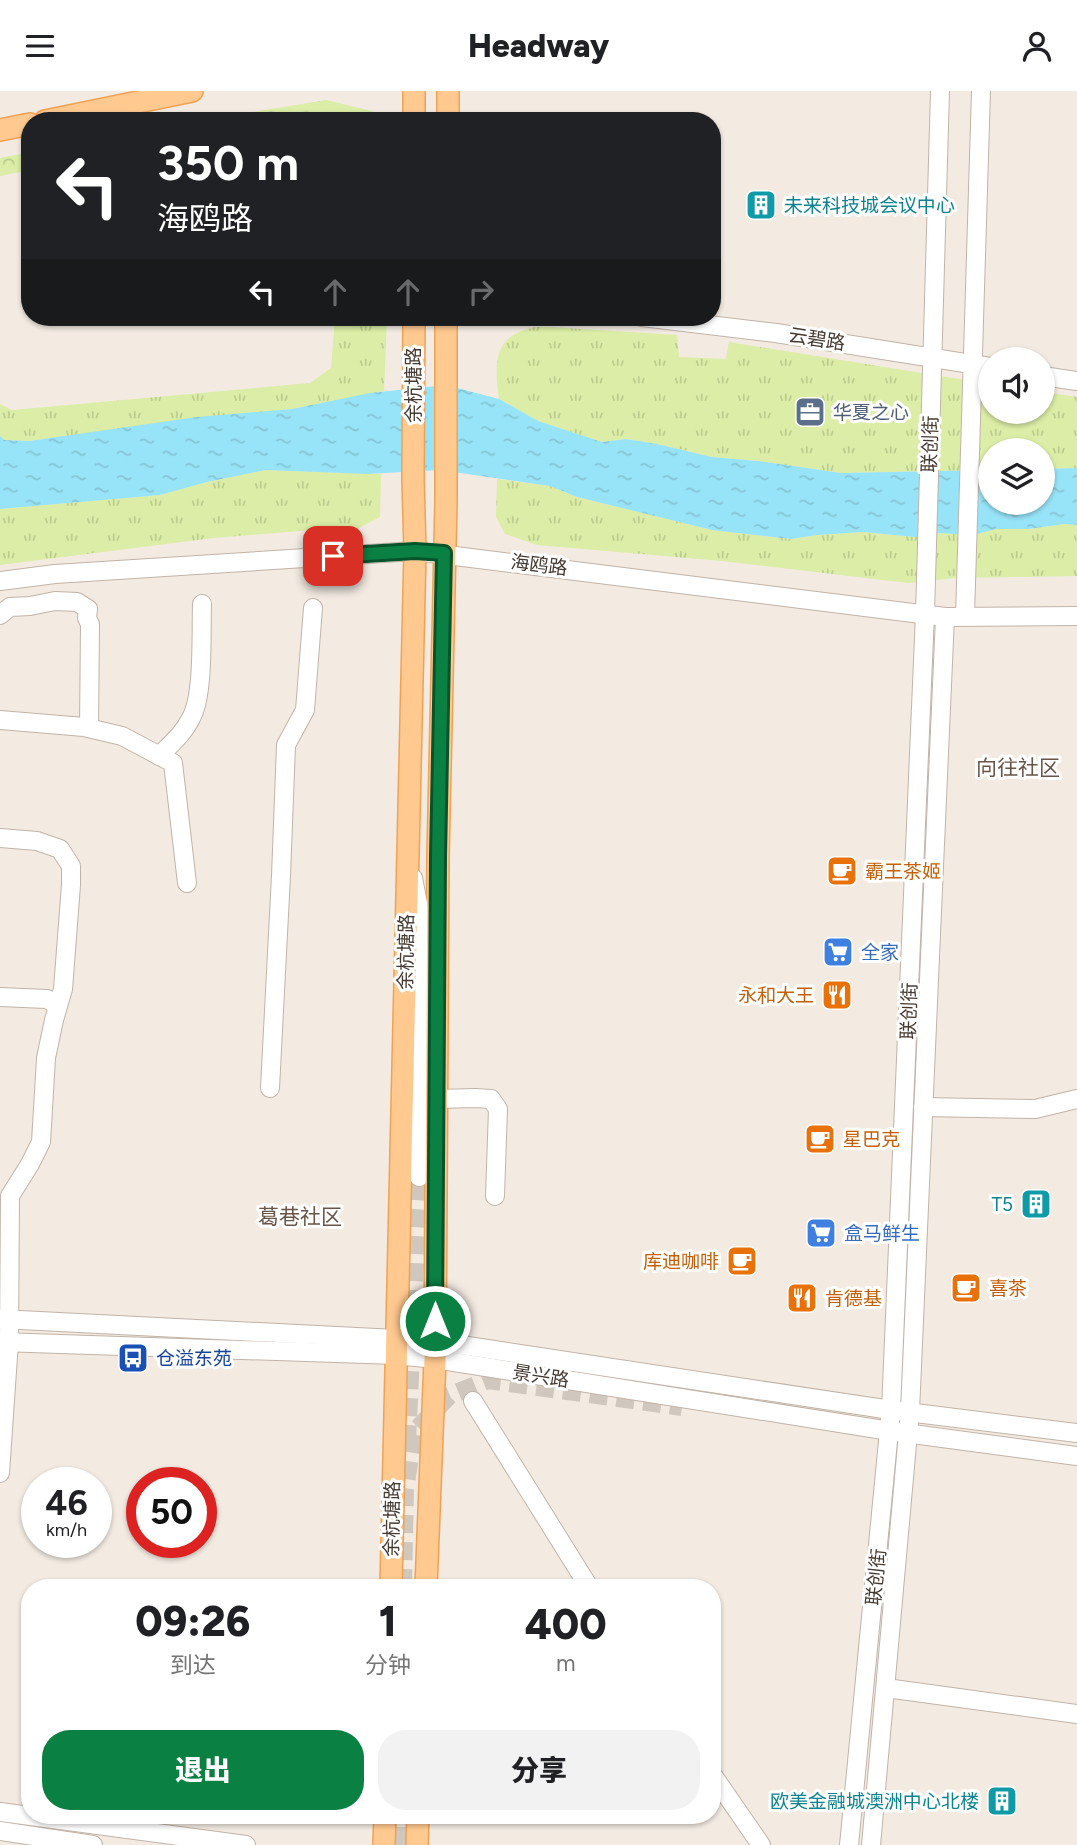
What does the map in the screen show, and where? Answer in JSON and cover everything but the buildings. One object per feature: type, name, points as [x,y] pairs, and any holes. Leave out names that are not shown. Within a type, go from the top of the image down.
[{"type":"main road","points":[[89,112],[192,91]]},
{"type":"main road","points":[[414,91],[414,112]]},
{"type":"main road","points":[[448,91],[448,112]]},
{"type":"main road","points":[[0,130],[21,126]]},
{"type":"main road","name":"余杭塘路","points":[[391,1579],[415,551],[414,326]]},
{"type":"main road","name":"余杭塘路","points":[[426,1579],[435,1350],[438,857],[446,502],[446,326]]},
{"type":"main road","points":[[384,1845],[385,1824]]},
{"type":"main road","points":[[417,1845],[418,1824]]},
{"type":"street","name":"联创街","points":[[849,1845],[890,1431],[925,614],[940,91]]},
{"type":"street","name":"联创街","points":[[981,91],[982,347]]},
{"type":"street","name":"云碧路","points":[[717,326],[978,365]]},
{"type":"street","points":[[1055,378],[1077,381]]},
{"type":"street","name":"联创街","points":[[965,617],[970,447],[978,393]]},
{"type":"street","name":"海鸥路","points":[[0,581],[55,574],[415,551],[945,617],[1077,616]]},
{"type":"street","points":[[0,615],[10,607],[55,601],[77,602],[88,609],[89,728]]},
{"type":"street","points":[[159,756],[182,732],[192,717],[198,700],[202,604]]},
{"type":"street","points":[[270,1088],[282,876],[286,745],[304,710],[313,608]]},
{"type":"street","name":"联创街","points":[[871,1845],[909,1434],[945,617]]},
{"type":"street","points":[[0,720],[89,728],[122,736],[173,763],[187,883]]},
{"type":"street","points":[[0,838],[37,841],[60,849],[71,866],[63,989],[46,1058],[41,1142],[30,1164],[5,1193],[0,1473]]},
{"type":"street","points":[[408,858],[420,914],[422,1177],[427,909],[438,857]]},
{"type":"street","points":[[0,997],[47,999],[58,1005]]},
{"type":"street","points":[[437,1099],[491,1099],[498,1109],[495,1196]]},
{"type":"street","points":[[923,1107],[1035,1109],[1077,1099]]},
{"type":"street","name":"景兴路","points":[[4,1319],[435,1350],[1077,1433]]},
{"type":"street","name":"景兴路","points":[[4,1342],[396,1347]]},
{"type":"street","name":"景兴路","points":[[435,1350],[890,1431],[1077,1456]]},
{"type":"street","points":[[473,1401],[584,1579]]},
{"type":"street","points":[[886,1688],[1077,1714]]},
{"type":"street","points":[[721,1787],[761,1845]]},
{"type":"street","points":[[0,1812],[21,1815]]},
{"type":"street","points":[[89,1824],[246,1845]]},
{"type":"street","points":[[0,1831],[93,1845]]},
{"type":"green space","points":[[326,100],[373,112],[318,112],[326,110]]},
{"type":"green space","points":[[326,100],[326,110],[319,112],[253,112]]},
{"type":"green space","points":[[21,154],[21,172],[0,176],[0,158]]},
{"type":"green space","points":[[334,326],[387,326],[384,391],[292,409],[29,441],[3,440],[0,436],[0,404],[12,410],[310,383],[331,368]]},
{"type":"green space","points":[[551,327],[677,335],[679,357],[726,359],[729,342],[978,382],[978,424],[1055,424],[1055,394],[1077,397],[1077,468],[1055,469],[1055,438],[978,438],[978,470],[841,473],[712,457],[626,439],[602,442],[538,421],[499,399],[497,363],[500,353],[511,337],[522,331]]},
{"type":"green space","points":[[266,470],[381,474],[380,517],[357,529],[213,538],[0,565],[0,509],[160,495]]},
{"type":"green space","points":[[497,479],[550,486],[577,497],[712,530],[791,539],[863,532],[915,537],[939,533],[973,535],[996,529],[1077,525],[1077,576],[956,578],[908,583],[722,561],[537,545],[505,534],[496,517]]},
{"type":"water","points":[[446,385],[499,399],[538,421],[602,442],[626,439],[712,457],[841,473],[978,470],[978,515],[1055,515],[1055,469],[1077,468],[1077,525],[996,529],[973,535],[939,533],[915,537],[863,532],[791,539],[712,530],[577,497],[550,486],[440,470],[367,474],[266,470],[160,495],[0,509],[0,436],[4,440],[29,441],[197,417],[292,409],[370,393]]},
{"type":"tunnel","points":[[407,1443],[419,1177]]},
{"type":"tunnel","points":[[403,1579],[405,1489],[414,1432],[449,1396],[488,1380],[682,1407]]},
{"type":"tunnel","points":[[397,1845],[398,1824]]},
{"type":"place","name":"未来科技城会议中心","points":[[761,205]]},
{"type":"place","name":"华夏之心","points":[[810,412]]},
{"type":"place","name":"霸王茶姬","points":[[842,871]]},
{"type":"place","name":"全家","points":[[838,952]]},
{"type":"place","name":"永和大王","points":[[837,995]]},
{"type":"place","name":"星巴克","points":[[820,1139]]},
{"type":"place","name":"T5","points":[[1036,1204]]},
{"type":"place","name":"盒马鲜生","points":[[821,1233]]},
{"type":"place","name":"库迪咖啡","points":[[742,1261]]},
{"type":"place","name":"喜茶","points":[[966,1288]]},
{"type":"place","name":"肯德基","points":[[802,1298]]},
{"type":"place","name":"仓溢东苑","points":[[133,1358]]},
{"type":"place","name":"欧美金融城澳洲中心北楼","points":[[1002,1801]]},
{"type":"district","name":"向往社区","points":[[1018,767]]},
{"type":"district","name":"葛巷社区","points":[[300,1216]]},
{"type":"route","points":[[333,556],[415,551],[444,553],[438,857],[435,1321]]}]
